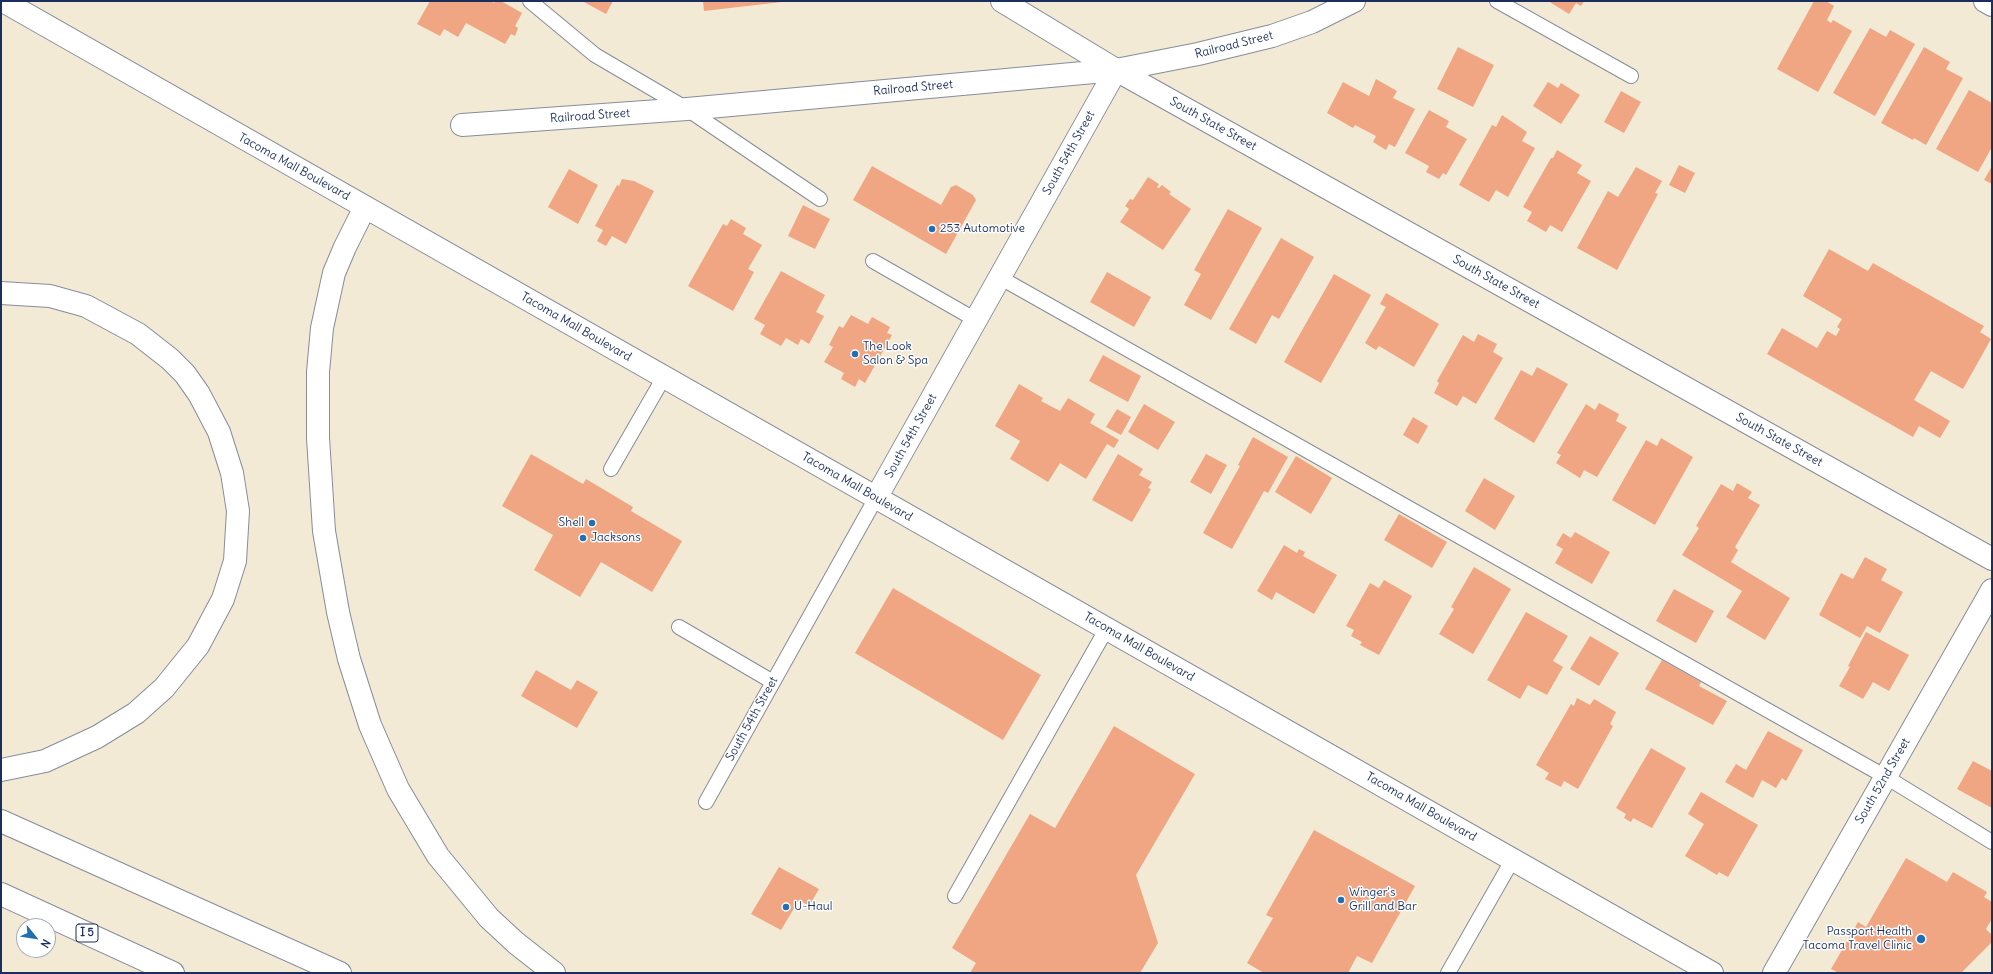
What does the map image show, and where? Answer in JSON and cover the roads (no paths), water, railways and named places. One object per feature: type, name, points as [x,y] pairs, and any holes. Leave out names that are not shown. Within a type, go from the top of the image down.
[{"type":"main road","name":"Tacoma Mall Boulevard","points":[[3,1],[1712,973]]},
{"type":"main road","name":"South State Street","points":[[1002,1],[1116,70],[1992,558]]},
{"type":"main road","name":"Railroad Street","points":[[462,125],[687,109],[1116,70],[1198,54],[1272,36],[1312,22],[1354,1]]},
{"type":"main road","points":[[1985,1],[1992,5]]},
{"type":"main road","name":"South 54th Street","points":[[876,498],[1116,70]]},
{"type":"main road","points":[[365,207],[334,273],[322,328],[318,372],[318,438],[324,531],[338,612],[349,660],[370,725],[398,789],[438,856],[489,918],[516,943],[554,973]]},
{"type":"main road","points":[[1,293],[50,296],[86,306],[138,334],[170,359],[185,374],[199,394],[218,432],[232,473],[238,511],[235,561],[223,599],[198,646],[164,688],[136,713],[97,737],[45,760],[1,770]]},
{"type":"main road","name":"South 52nd Street","points":[[1774,973],[1992,590]]},
{"type":"main road","points":[[1,821],[340,973]]},
{"type":"main road","name":"I 5","points":[[1,894],[172,973]]},
{"type":"lane","points":[[530,1],[595,55],[687,109],[820,199]]},
{"type":"lane","points":[[1497,1],[1631,76]]},
{"type":"lane","points":[[873,261],[976,320]]},
{"type":"lane","points":[[999,278],[1886,777],[1992,842]]},
{"type":"lane","points":[[611,469],[664,377]]},
{"type":"lane","name":"South 54th Street","points":[[706,802],[876,498]]},
{"type":"lane","points":[[679,627],[773,682]]},
{"type":"lane","points":[[955,896],[1107,628]]},
{"type":"lane","points":[[1448,973],[1513,860]]},
{"type":"place","name":"253 Automotive","points":[[932,229]]},
{"type":"place","name":"The Look Salon & Spa","points":[[855,354]]},
{"type":"place","name":"Shell","points":[[592,523]]},
{"type":"place","name":"Jacksons","points":[[583,538]]},
{"type":"place","name":"Winger's Grill and Bar","points":[[1341,900]]},
{"type":"place","name":"U-Haul","points":[[786,907]]},
{"type":"place","name":"Passport Health Tacoma Travel Clinic","points":[[1921,939]]}]
